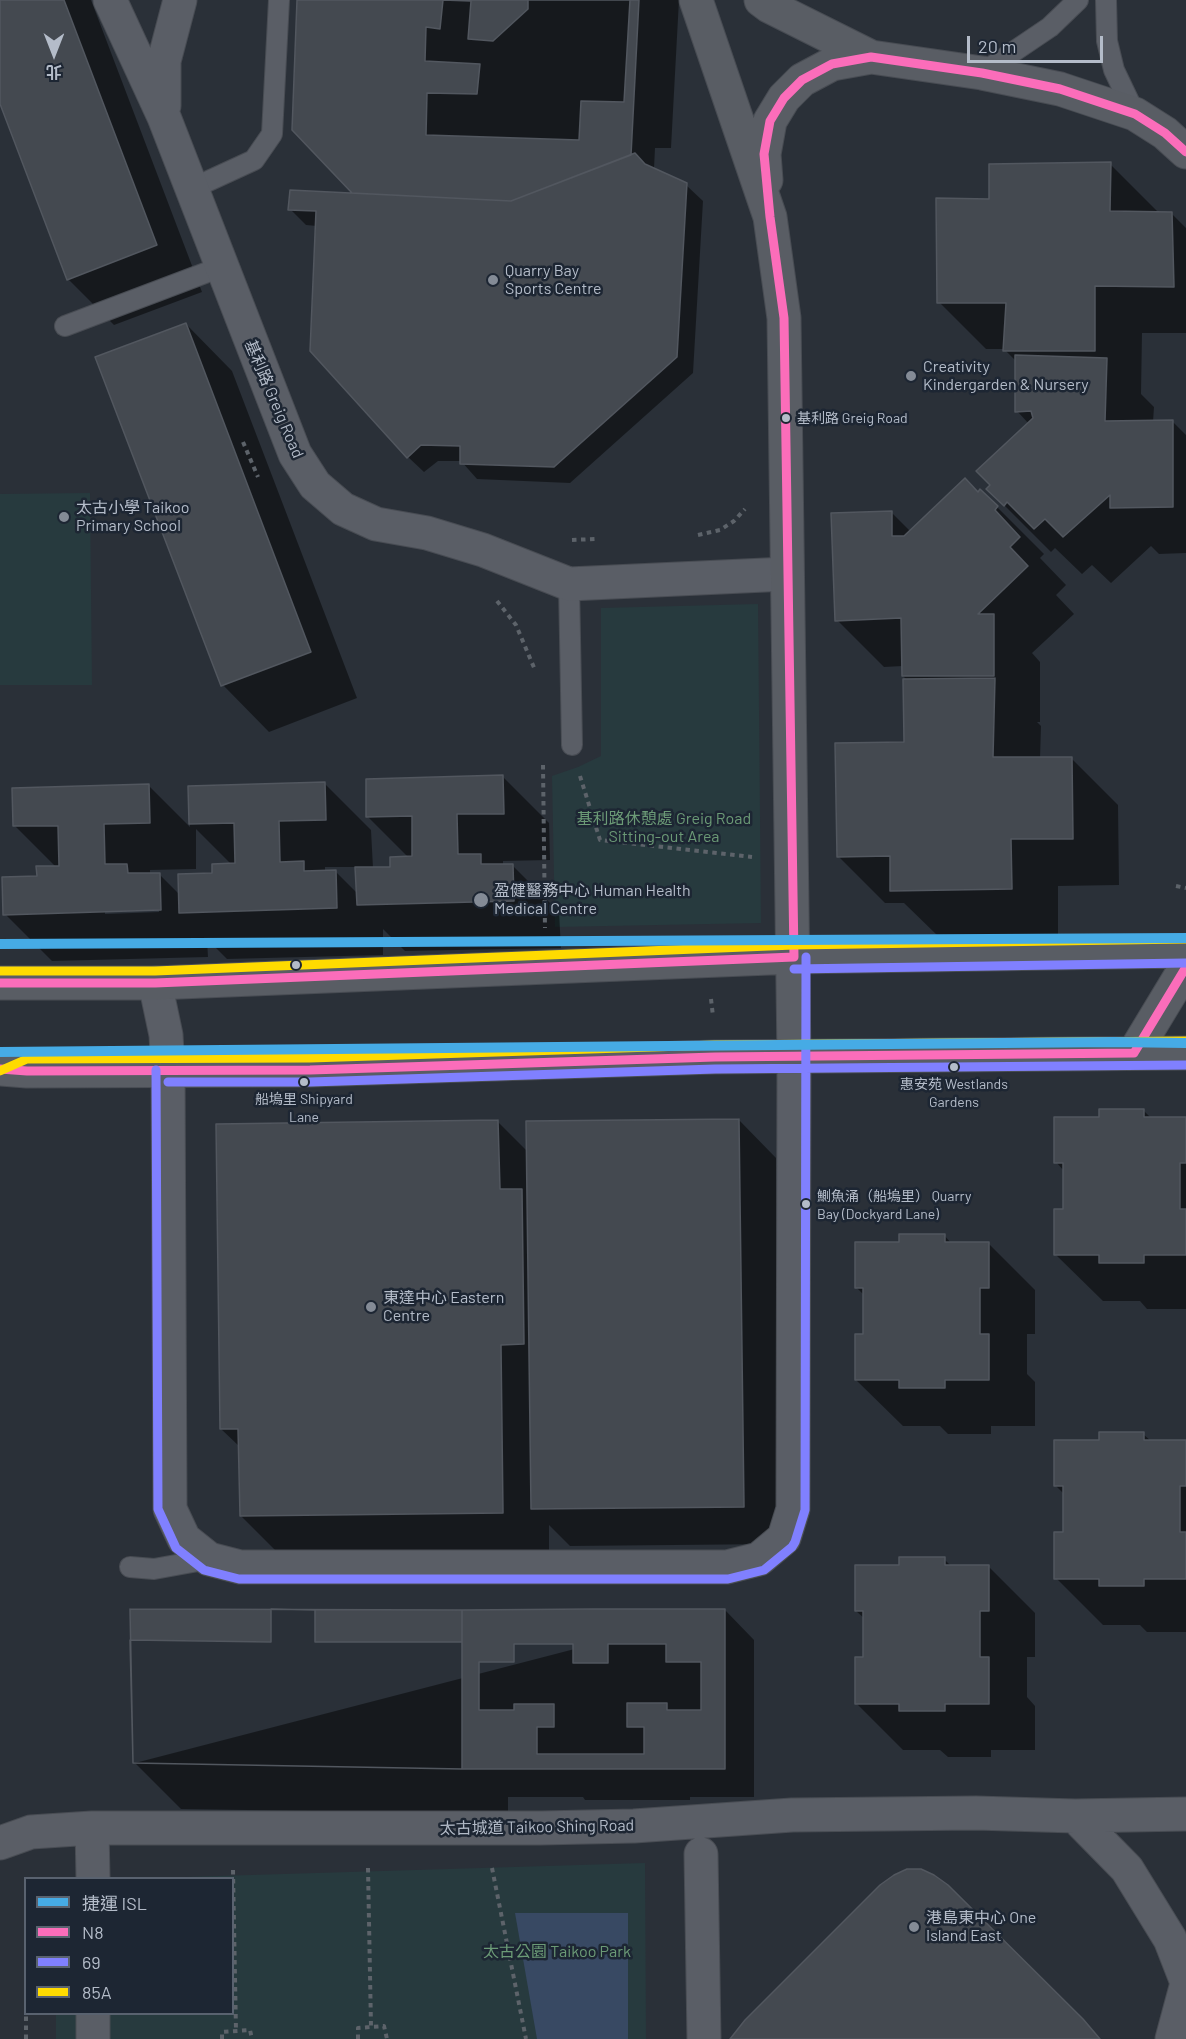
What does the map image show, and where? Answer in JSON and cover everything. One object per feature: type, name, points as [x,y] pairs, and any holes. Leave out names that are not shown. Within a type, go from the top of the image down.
[{"type":"main road","points":[[696,0],[770,217]]},
{"type":"main road","points":[[761,0],[871,57],[982,73],[1060,89],[1135,114],[1165,133],[1186,152]]},
{"type":"main road","points":[[794,1057],[784,318],[764,154],[770,121],[784,99],[802,80],[832,64],[871,57]]},
{"type":"main road","points":[[0,983],[155,983],[794,957],[1186,951]]},
{"type":"main road","points":[[1134,1053],[1186,967]]},
{"type":"main road","points":[[9,1075],[168,1070],[310,1070],[715,1058],[1186,1053]]},
{"type":"street","name":"基利路 Greig Road","points":[[111,0],[164,117],[220,267],[295,454],[315,485],[343,509],[376,524],[427,533],[483,550],[570,584],[787,574]]},
{"type":"street","name":"基利路 Greig Road","points":[[164,117],[164,61],[180,0]]},
{"type":"street","points":[[155,983],[166,1035],[168,1070],[170,1509],[184,1539],[209,1559],[240,1567],[727,1567],[759,1559],[784,1538],[793,1509],[794,1057]]},
{"type":"street","name":"太古城道 Taikoo Shing Road","points":[[0,1843],[31,1832],[92,1828],[541,1828],[634,1826],[792,1815],[1186,1814]]},
{"type":"street","points":[[1075,1816],[1127,1869],[1170,1939],[1186,1980]]},
{"type":"street","points":[[92,1828],[93,1877]]},
{"type":"street","points":[[701,1854],[704,2039]]},
{"type":"street","points":[[1172,2039],[1186,1987]]},
{"type":"street","points":[[93,2015],[93,2039]]},
{"type":"lane","points":[[191,189],[254,160],[272,134],[279,0]]},
{"type":"lane","points":[[982,73],[1050,27],[1078,0]]},
{"type":"lane","points":[[1106,0],[1107,41],[1114,70],[1135,114]]},
{"type":"lane","points":[[65,327],[220,267]]},
{"type":"lane","points":[[570,584],[572,745]]},
{"type":"lane","points":[[130,1567],[154,1569],[209,1559]]},
{"type":"path","points":[[242,439],[254,471],[260,480]]},
{"type":"path","points":[[686,535],[720,530],[734,521],[747,506]]},
{"type":"path","points":[[570,540],[605,538]]},
{"type":"path","points":[[493,596],[516,625],[534,667],[535,679]]},
{"type":"path","points":[[542,757],[545,938]]},
{"type":"path","points":[[543,768],[554,765]]},
{"type":"path","points":[[578,767],[600,840],[759,858]]},
{"type":"path","points":[[1176,886],[1186,888]]},
{"type":"path","points":[[710,960],[715,1058]]},
{"type":"path","points":[[368,1857],[371,2027]]},
{"type":"path","points":[[491,1864],[526,2039]]},
{"type":"path","points":[[233,1870],[233,1877]]},
{"type":"path","points":[[234,1924],[236,2031]]},
{"type":"path","points":[[26,2015],[26,2039]]},
{"type":"path","points":[[358,2039],[358,2028],[384,2026],[387,2039]]},
{"type":"path","points":[[222,2039],[222,2032],[250,2030],[252,2039]]},
{"type":"green space","points":[[90,493],[92,685],[0,685],[0,494]]},
{"type":"green space","name":"基利路休憩處 Greig Road Sitting-out Area","points":[[758,604],[761,923],[555,927],[552,776],[601,756],[601,608]]},
{"type":"green space","name":"太古公園 Taikoo Park","points":[[645,1863],[646,2039],[56,2039],[56,2015],[234,2015],[234,1877],[185,1877]]},
{"type":"water","points":[[515,1913],[628,1913],[628,2039],[537,2039]]},
{"type":"building","points":[[0,0],[64,0],[157,245],[67,280],[0,104]]},
{"type":"building","points":[[297,0],[639,0],[631,155],[511,201],[352,193],[292,130]]},
{"type":"building","points":[[443,0],[471,1],[468,39],[493,41],[528,9],[528,0],[630,0],[624,102],[581,101],[579,140],[426,135],[427,93],[477,94],[480,64],[425,61],[426,27],[440,29]]},
{"type":"building","name":"Quarry Bay Sports Centre","points":[[635,153],[645,164],[687,183],[677,357],[554,467],[460,464],[460,446],[421,445],[407,458],[310,351],[316,211],[288,210],[290,190],[511,201]]},
{"type":"building","points":[[1111,162],[1110,211],[1172,212],[1174,287],[1095,286],[1095,351],[1003,351],[1006,303],[937,303],[936,198],[989,199],[989,164]]},
{"type":"building","points":[[186,323],[311,652],[221,686],[95,357]]},
{"type":"building","points":[[1015,355],[1107,358],[1105,421],[1173,420],[1173,507],[1110,508],[1110,495],[1063,537],[1045,519],[1034,529],[1007,502],[1004,506],[986,489],[990,485],[976,471],[1033,418],[1031,411],[1015,412]]},
{"type":"building","points":[[965,478],[978,492],[980,489],[998,506],[995,510],[1020,537],[1010,547],[1028,566],[978,614],[994,614],[994,676],[902,676],[901,618],[835,621],[831,513],[892,511],[892,536],[904,536]]},
{"type":"building","points":[[995,678],[993,757],[1072,757],[1073,839],[1011,839],[1012,889],[890,891],[890,856],[837,857],[835,743],[904,742],[903,679]]},
{"type":"building","points":[[503,775],[504,814],[457,814],[458,854],[481,854],[481,864],[513,864],[514,901],[357,905],[355,867],[390,867],[390,857],[412,856],[412,816],[366,817],[366,779]]},
{"type":"building","points":[[325,782],[326,820],[279,821],[280,862],[304,861],[304,871],[336,870],[337,908],[179,913],[178,874],[212,873],[212,864],[235,863],[234,823],[189,824],[188,786]]},
{"type":"building","points":[[149,784],[150,823],[104,824],[105,864],[127,864],[128,873],[160,873],[161,910],[3,915],[2,877],[37,876],[36,866],[59,866],[58,826],[13,826],[12,788]]},
{"type":"building","points":[[1099,1109],[1144,1109],[1144,1117],[1186,1117],[1186,1163],[1180,1163],[1180,1209],[1186,1209],[1186,1255],[1144,1255],[1144,1263],[1099,1263],[1099,1255],[1054,1255],[1054,1209],[1063,1209],[1063,1163],[1054,1163],[1054,1117],[1099,1117]]},
{"type":"building","points":[[739,1119],[744,1507],[531,1509],[526,1121]]},
{"type":"building","name":"東達中心 Eastern Centre","points":[[498,1120],[500,1189],[522,1189],[524,1344],[501,1345],[503,1513],[240,1516],[238,1429],[220,1429],[216,1124]]},
{"type":"building","points":[[899,1234],[945,1234],[945,1242],[989,1242],[989,1288],[980,1288],[980,1334],[989,1334],[989,1380],[945,1380],[945,1388],[899,1388],[899,1380],[855,1380],[855,1334],[863,1334],[863,1288],[855,1288],[855,1242],[899,1242]]},
{"type":"building","points":[[1099,1432],[1144,1432],[1144,1440],[1186,1440],[1186,1486],[1180,1486],[1180,1532],[1186,1532],[1186,1579],[1144,1579],[1144,1586],[1099,1586],[1099,1579],[1054,1579],[1054,1532],[1063,1532],[1063,1486],[1054,1486],[1054,1440],[1099,1440]]},
{"type":"building","points":[[899,1557],[945,1557],[945,1565],[989,1565],[989,1611],[980,1611],[980,1657],[989,1657],[989,1704],[945,1704],[945,1711],[899,1711],[899,1704],[855,1704],[855,1657],[863,1657],[863,1611],[855,1611],[855,1565],[899,1565]]},
{"type":"building","points":[[130,1609],[462,1610],[462,1769],[133,1763]]},
{"type":"building","points":[[271,1609],[315,1610],[315,1642],[462,1642],[462,1769],[133,1763],[130,1640],[271,1642]]},
{"type":"building","points":[[725,1609],[725,1769],[462,1769],[462,1610]]},
{"type":"building","points":[[514,1644],[573,1644],[573,1663],[608,1663],[608,1644],[666,1644],[666,1662],[701,1662],[701,1710],[667,1710],[667,1703],[627,1703],[627,1727],[644,1727],[644,1754],[537,1754],[537,1727],[554,1727],[554,1704],[514,1704],[514,1710],[479,1710],[479,1662],[514,1662]]},
{"type":"building","name":"港島東中心 One Island East","points":[[907,1869],[921,1869],[948,1885],[1083,2019],[1100,2039],[730,2039],[745,2020],[880,1885]]},
{"type":"metro line","name":"ISL","points":[[0,944],[1186,938]]},
{"type":"metro line","name":"ISL","points":[[0,1052],[1186,1043]]},
{"type":"transit line","name":"N8","points":[[794,957],[784,318],[764,154],[770,121],[784,98],[802,80],[832,64],[871,57],[982,73],[1060,89],[1135,114],[1165,133],[1186,152]]},
{"type":"transit line","name":"85A","points":[[0,971],[155,971],[794,945],[1186,939]]},
{"type":"transit line","name":"N8","points":[[0,983],[155,983],[794,957]]},
{"type":"transit line","name":"69","points":[[156,1070],[158,1509],[176,1548],[204,1570],[239,1579],[728,1579],[764,1570],[792,1547],[805,1510],[806,957]]},
{"type":"transit line","name":"69","points":[[794,969],[1186,963]]},
{"type":"transit line","name":"N8","points":[[1134,1053],[1186,967]]},
{"type":"transit line","name":"85A","points":[[0,1071],[27,1059],[310,1058],[715,1045],[1186,1041]]},
{"type":"transit line","name":"N8","points":[[0,1069],[27,1071],[310,1070],[715,1057],[1134,1053]]},
{"type":"transit line","name":"69","points":[[168,1082],[310,1082],[715,1069],[1186,1065]]},
{"type":"place","name":"Quarry Bay Sports Centre","points":[[493,280]]},
{"type":"place","name":"Creativity Kindergarden & Nursery","points":[[911,376]]},
{"type":"place","name":"基利路 Greig Road","points":[[786,418]]},
{"type":"place","name":"太古小學 Taikoo Primary School","points":[[64,517]]},
{"type":"place","name":"盈健醫務中心 Human Health Medical Centre","points":[[481,900]]},
{"type":"place","name":"惠安苑 Westlands Gardens","points":[[954,1067]]},
{"type":"place","name":"船塢里 Shipyard Lane","points":[[304,1082]]},
{"type":"place","name":"鰂魚涌（船塢里） Quarry Bay (Dockyard Lane)","points":[[806,1204]]},
{"type":"place","name":"東達中心 Eastern Centre","points":[[371,1307]]},
{"type":"place","name":"港島東中心 One Island East","points":[[914,1927]]}]
